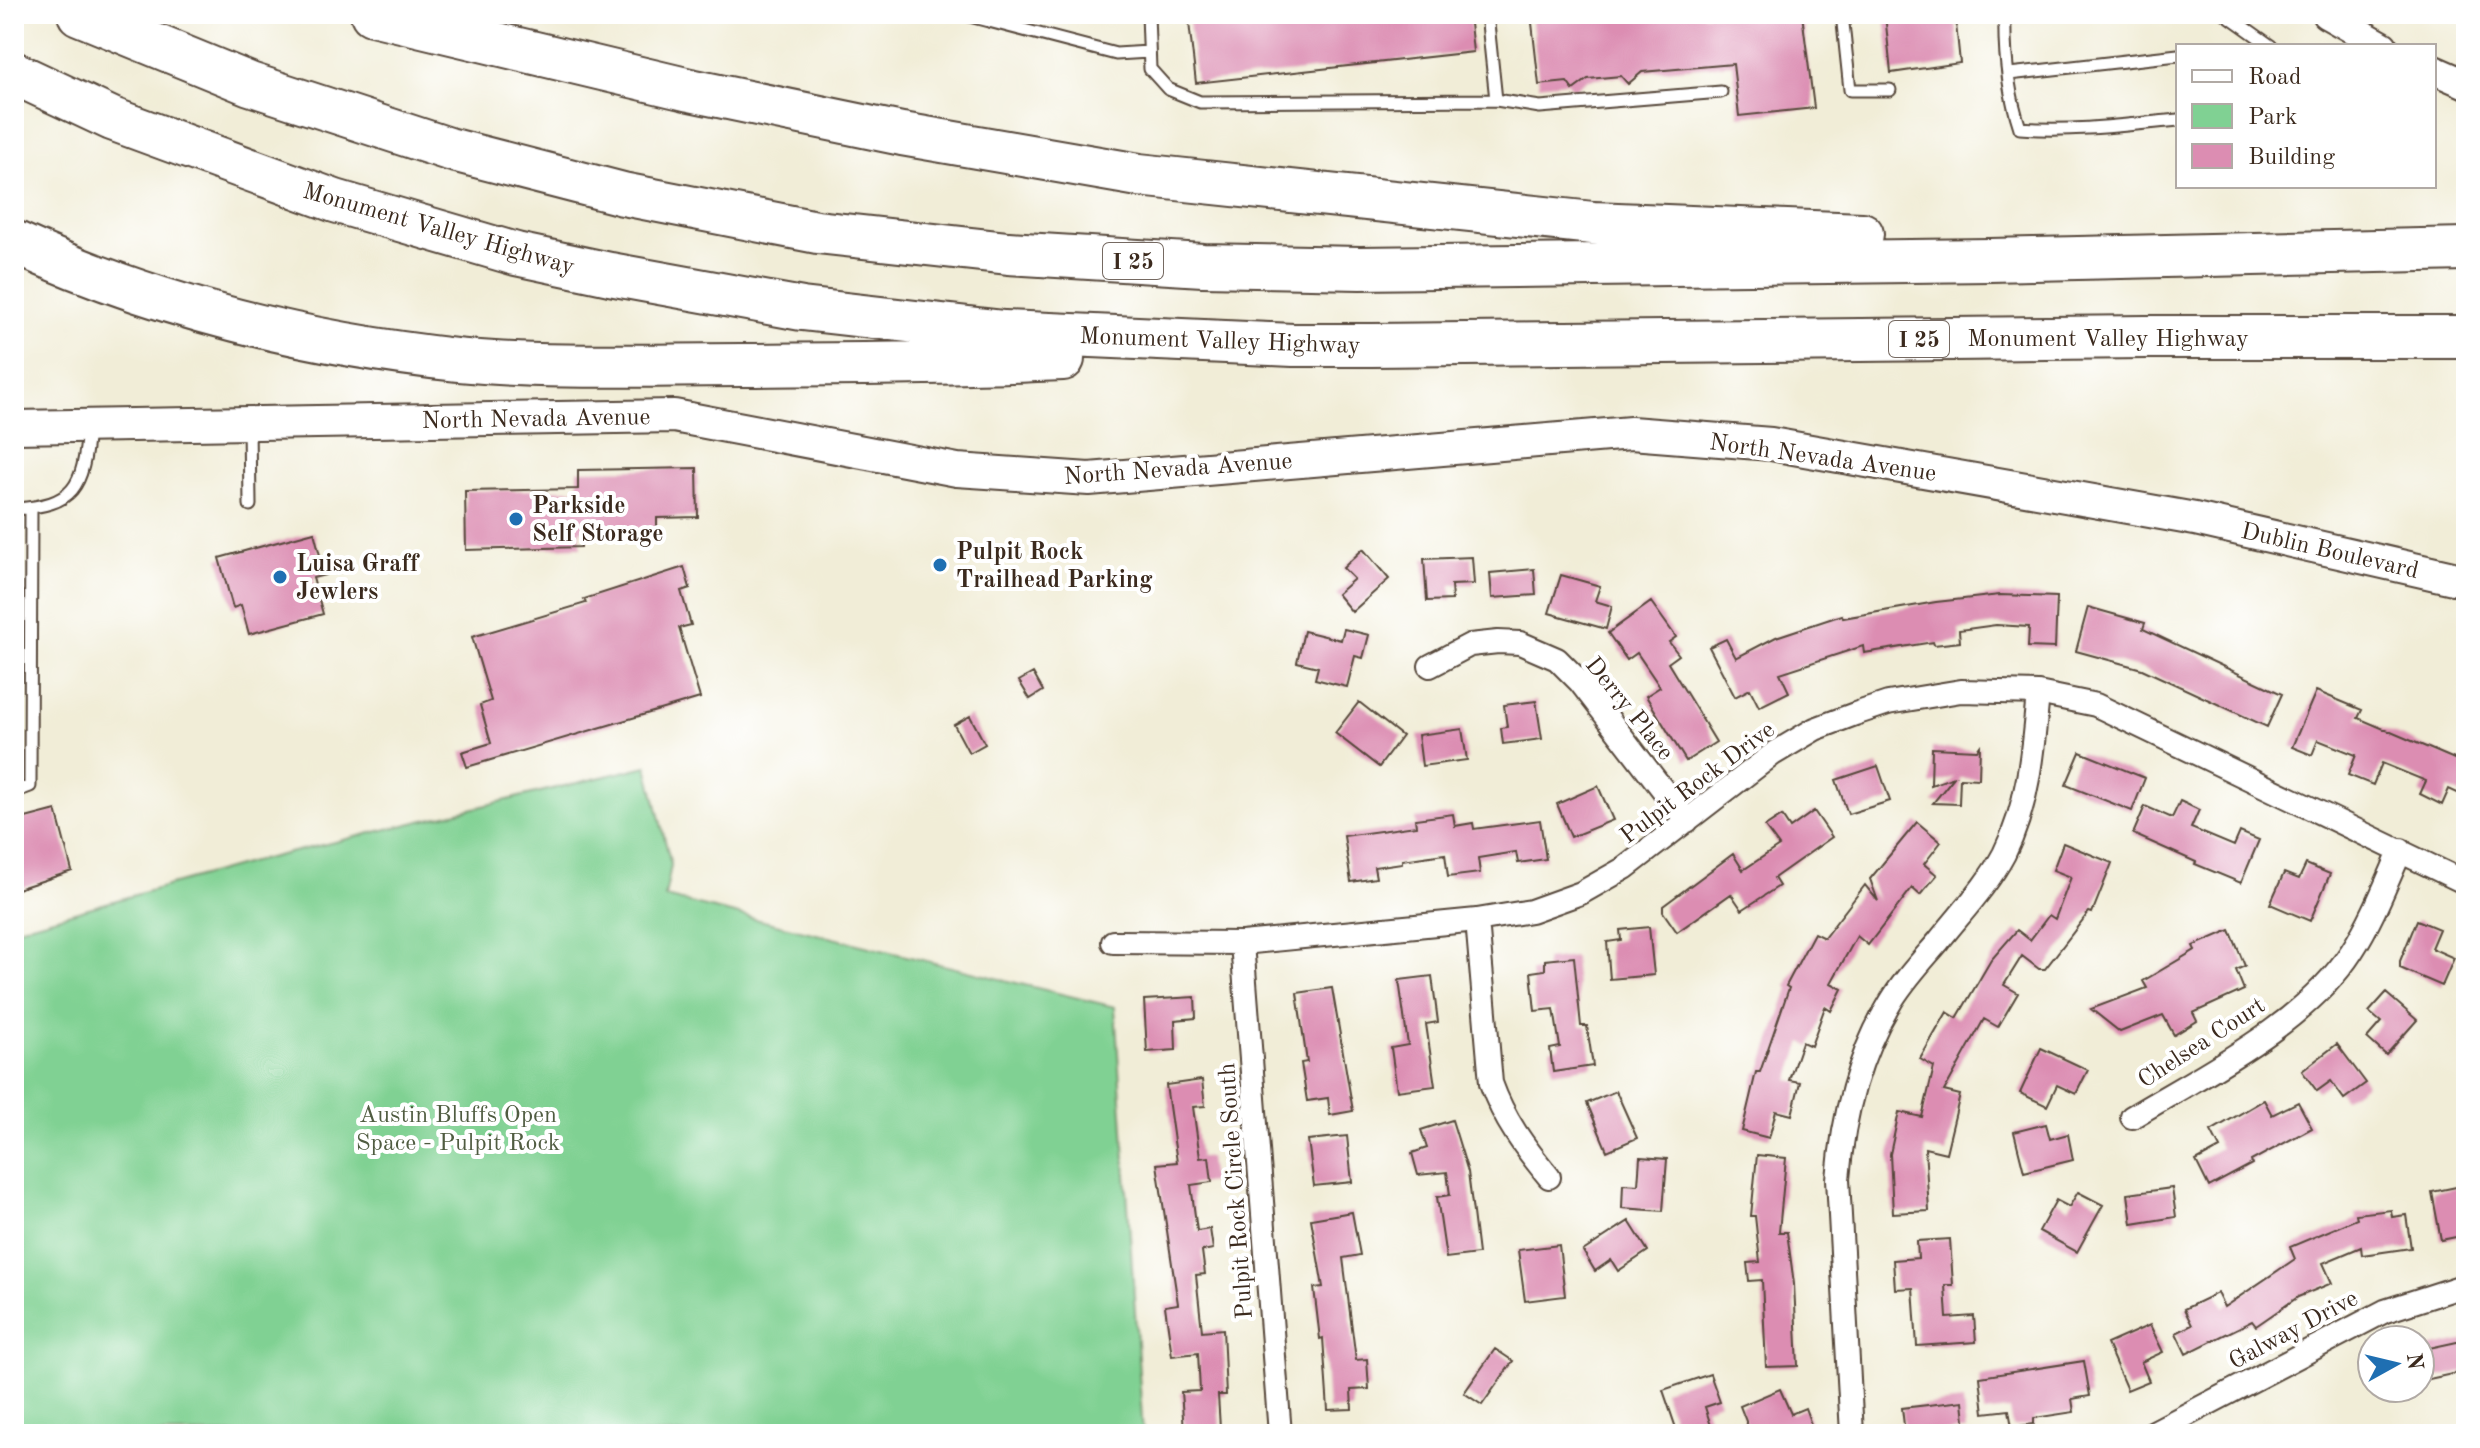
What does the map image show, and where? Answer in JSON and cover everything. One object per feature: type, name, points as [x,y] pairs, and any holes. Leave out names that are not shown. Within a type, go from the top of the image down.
[{"type":"highway","name":"I 25","points":[[79,14],[250,84],[449,149],[623,194],[817,232],[1008,253],[1203,265],[1360,268],[2222,256],[2466,249]]},
{"type":"highway","points":[[372,14],[735,100],[902,134],[1139,175],[1593,223],[1826,234],[2099,236],[2222,256]]},
{"type":"highway","name":"Monument Valley Highway","points":[[14,73],[112,119],[335,201],[516,254],[802,309],[1004,332],[1293,345],[2466,337]]},
{"type":"highway","points":[[14,242],[77,271],[190,310],[304,338],[458,360],[568,365],[969,364],[1372,345]]},
{"type":"main road","name":"North Nevada Avenue","points":[[14,427],[674,416],[957,470],[1089,479],[1631,433],[1771,444],[2195,519]]},
{"type":"main road","name":"Dublin Boulevard","points":[[2195,519],[2466,581]]},
{"type":"street","points":[[2326,14],[2379,44]]},
{"type":"street","points":[[2436,71],[2466,84]]},
{"type":"street","name":"Derry Place","points":[[1430,666],[1470,645],[1498,642],[1520,643],[1557,659],[1580,682],[1687,821]]},
{"type":"street","name":"Pulpit Rock Drive","points":[[1113,942],[1242,943],[1477,920],[1531,911],[1581,893],[1625,868],[1773,754],[1815,729],[1888,703],[1961,691],[2038,693],[2096,705],[2466,883]]},
{"type":"street","points":[[1852,1434],[1838,1179],[1841,1141],[1849,1102],[1860,1067],[1890,1002],[1986,883],[2016,827],[2031,762],[2038,693]]},
{"type":"street","name":"Chelsea Court","points":[[2132,1117],[2255,1043],[2302,1006],[2351,953],[2401,850]]},
{"type":"street","points":[[1477,920],[1491,1083],[1499,1106],[1521,1144],[1549,1177]]},
{"type":"street","name":"Pulpit Rock Circle South","points":[[1242,943],[1280,1434]]},
{"type":"street","name":"Galway Drive","points":[[2150,1434],[2385,1311],[2466,1285]]},
{"type":"lane","points":[[962,14],[1116,54],[1149,52]]},
{"type":"lane","points":[[1148,14],[1150,69],[1168,89],[1200,102],[1496,100],[1540,107],[1721,92]]},
{"type":"lane","points":[[1487,14],[1496,100]]},
{"type":"lane","points":[[1842,14],[1850,90],[1890,90]]},
{"type":"lane","points":[[2037,14],[2005,16],[2004,39],[2014,111],[2020,128],[2107,127],[2176,120]]},
{"type":"lane","points":[[2226,14],[2264,44]]},
{"type":"lane","points":[[2009,74],[2176,55]]},
{"type":"lane","points":[[249,423],[250,505]]},
{"type":"lane","points":[[14,509],[59,502],[74,488],[86,451],[88,426]]},
{"type":"lane","points":[[14,792],[30,786],[31,508]]},
{"type":"green space","name":"Austin Bluffs Open Space - Pulpit Rock","points":[[647,766],[671,865],[665,897],[1115,1007],[1143,1434],[14,1434],[14,929],[252,862]]},
{"type":"building","points":[[1188,14],[1469,14],[1473,52],[1196,83]]},
{"type":"building","points":[[1531,14],[1802,14],[1814,108],[1739,116],[1733,64],[1642,72],[1628,84],[1621,76],[1588,79],[1573,90],[1567,82],[1539,85]]},
{"type":"building","points":[[1885,14],[1955,14],[1960,63],[1891,73]]},
{"type":"building","points":[[697,468],[698,517],[657,518],[657,528],[580,530],[581,547],[466,550],[465,491],[578,489],[578,470]]},
{"type":"building","points":[[314,532],[325,575],[313,578],[323,614],[249,634],[241,605],[233,608],[219,558]]},
{"type":"building","points":[[1363,549],[1389,579],[1352,612],[1337,594],[1354,579],[1343,568]]},
{"type":"building","points":[[1472,557],[1474,584],[1451,585],[1452,600],[1427,601],[1424,559]]},
{"type":"building","points":[[684,567],[690,588],[681,591],[691,625],[679,628],[700,698],[467,767],[462,752],[491,743],[480,705],[491,701],[472,637],[586,603],[584,599]]},
{"type":"building","points":[[1534,569],[1536,595],[1492,598],[1490,573]]},
{"type":"building","points":[[1561,575],[1600,586],[1595,601],[1612,606],[1606,629],[1549,613]]},
{"type":"building","points":[[2000,595],[2057,597],[2055,648],[2028,647],[2029,627],[1996,625],[1959,630],[1960,642],[1934,645],[1933,642],[1864,653],[1863,646],[1780,673],[1789,692],[1759,707],[1750,689],[1735,697],[1709,647],[1726,639],[1736,658],[1776,637],[1842,615],[1843,618]]},
{"type":"building","points":[[1651,602],[1676,637],[1669,642],[1679,655],[1668,663],[1716,742],[1686,761],[1646,696],[1660,687],[1637,653],[1627,660],[1608,633]]},
{"type":"building","points":[[2088,607],[2145,623],[2143,629],[2282,694],[2267,727],[2142,669],[2076,651]]},
{"type":"building","points":[[1344,629],[1369,635],[1363,658],[1355,656],[1347,687],[1315,679],[1318,667],[1297,662],[1304,631],[1341,640]]},
{"type":"building","points":[[1033,673],[1043,691],[1030,699],[1019,681]]},
{"type":"building","points":[[2316,691],[2362,710],[2358,718],[2466,764],[2466,797],[2449,789],[2442,805],[2420,794],[2426,781],[2382,763],[2373,785],[2348,775],[2356,755],[2318,740],[2312,755],[2292,747]]},
{"type":"building","points":[[1536,701],[1542,739],[1503,744],[1501,728],[1507,727],[1504,705]]},
{"type":"building","points":[[1359,702],[1402,736],[1379,767],[1335,733]]},
{"type":"building","points":[[970,716],[985,744],[969,753],[954,725]]},
{"type":"building","points":[[1462,729],[1467,760],[1422,766],[1418,735]]},
{"type":"building","points":[[1980,746],[1979,779],[1960,778],[1959,804],[1933,803],[1954,777],[1931,785],[1932,748],[1977,750]]},
{"type":"building","points":[[2080,752],[2145,778],[2132,811],[2066,785]]},
{"type":"building","points":[[1878,766],[1890,801],[1848,814],[1836,780]]},
{"type":"building","points":[[1598,786],[1613,820],[1571,837],[1557,804]]},
{"type":"building","points":[[2180,801],[2199,810],[2191,828],[2234,846],[2240,832],[2259,840],[2241,883],[2133,834],[2145,806],[2172,818]]},
{"type":"building","points":[[56,810],[72,871],[14,890],[14,821]]},
{"type":"building","points":[[1814,811],[1832,837],[1774,878],[1779,886],[1742,910],[1731,894],[1677,932],[1663,912],[1663,906],[1733,854],[1743,870],[1779,846],[1765,827],[1782,816],[1790,828]]},
{"type":"building","points":[[1453,814],[1455,826],[1473,823],[1474,829],[1540,820],[1546,859],[1518,863],[1516,852],[1478,858],[1480,873],[1448,877],[1445,854],[1374,867],[1376,878],[1351,882],[1344,836],[1416,826],[1415,819]]},
{"type":"building","points":[[1917,822],[1941,842],[1924,864],[1937,875],[1920,895],[1912,888],[1868,945],[1857,936],[1831,983],[1842,989],[1831,1011],[1825,1007],[1811,1046],[1802,1042],[1789,1080],[1800,1082],[1792,1115],[1776,1111],[1769,1138],[1742,1131],[1756,1072],[1760,1072],[1789,988],[1786,986],[1814,933],[1824,938],[1865,885],[1878,901],[1870,879]]},
{"type":"building","points":[[2063,843],[2112,863],[2092,913],[2089,912],[2045,969],[2039,969],[2022,956],[2004,985],[2018,993],[1998,1027],[1984,1019],[1944,1091],[1960,1095],[1946,1153],[1925,1148],[1929,1211],[1893,1213],[1890,1154],[1899,1112],[1922,1117],[1934,1067],[1920,1059],[1947,1012],[1957,1018],[1991,960],[2017,930],[2030,940],[2049,915],[2055,919],[2071,877],[2053,870]]},
{"type":"building","points":[[2306,864],[2330,874],[2310,921],[2270,904],[2284,873],[2299,879]]},
{"type":"building","points":[[2417,920],[2439,929],[2431,948],[2454,958],[2442,986],[2400,968]]},
{"type":"building","points":[[1649,927],[1654,975],[1610,979],[1607,942],[1621,940],[1620,930]]},
{"type":"building","points":[[2230,930],[2245,966],[2236,970],[2244,990],[2193,1013],[2197,1021],[2174,1035],[2163,1015],[2120,1032],[2091,1009],[2147,988],[2143,981],[2195,950],[2193,946]]},
{"type":"building","points":[[1574,957],[1581,1026],[1587,1026],[1593,1066],[1553,1072],[1550,1049],[1560,1047],[1554,1009],[1535,1011],[1531,972],[1545,970],[1545,960]]},
{"type":"building","points":[[1432,976],[1438,1022],[1426,1024],[1435,1086],[1397,1091],[1391,1048],[1408,1045],[1399,980]]},
{"type":"building","points":[[1332,988],[1353,1111],[1330,1115],[1328,1098],[1307,1101],[1301,1063],[1307,1062],[1297,993]]},
{"type":"building","points":[[2386,993],[2417,1020],[2386,1055],[2367,1038],[2381,1022],[2369,1012]]},
{"type":"building","points":[[1195,997],[1196,1018],[1175,1020],[1176,1050],[1147,1052],[1144,1000]]},
{"type":"building","points":[[2337,1044],[2366,1083],[2344,1099],[2331,1081],[2317,1091],[2302,1071]]},
{"type":"building","points":[[2041,1048],[2088,1070],[2076,1094],[2057,1085],[2047,1106],[2020,1093]]},
{"type":"building","points":[[1202,1080],[1205,1106],[1193,1107],[1200,1158],[1209,1157],[1212,1182],[1191,1185],[1197,1231],[1210,1229],[1213,1249],[1202,1251],[1205,1274],[1196,1275],[1202,1331],[1223,1329],[1226,1395],[1218,1395],[1220,1428],[1184,1430],[1181,1392],[1200,1391],[1198,1353],[1172,1356],[1165,1306],[1178,1304],[1157,1164],[1177,1162],[1166,1085]]},
{"type":"building","points":[[1616,1091],[1637,1138],[1607,1151],[1587,1103]]},
{"type":"building","points":[[2264,1100],[2272,1115],[2298,1102],[2312,1128],[2209,1187],[2196,1161],[2220,1148],[2211,1131]]},
{"type":"building","points":[[1452,1120],[1468,1172],[1478,1254],[1446,1258],[1437,1197],[1450,1195],[1447,1172],[1418,1175],[1412,1153],[1427,1148],[1421,1130]]},
{"type":"building","points":[[2046,1124],[2050,1139],[2068,1134],[2073,1160],[2024,1172],[2014,1132]]},
{"type":"building","points":[[1347,1136],[1352,1182],[1314,1186],[1308,1140]]},
{"type":"building","points":[[1757,1155],[1786,1158],[1779,1232],[1787,1232],[1794,1284],[1798,1366],[1766,1367],[1762,1280],[1749,1281],[1747,1263],[1760,1262],[1755,1216],[1751,1216]]},
{"type":"building","points":[[1640,1157],[1667,1159],[1663,1211],[1622,1208],[1623,1184],[1638,1185]]},
{"type":"building","points":[[2466,1185],[2466,1235],[2441,1240],[2432,1192]]},
{"type":"building","points":[[2172,1188],[2176,1217],[2132,1224],[2128,1194]]},
{"type":"building","points":[[2078,1192],[2103,1205],[2077,1252],[2039,1231],[2056,1200],[2069,1207]]},
{"type":"building","points":[[2391,1210],[2392,1217],[2406,1215],[2411,1248],[2362,1255],[2361,1247],[2323,1263],[2332,1283],[2298,1297],[2256,1326],[2252,1321],[2186,1354],[2176,1333],[2192,1325],[2184,1309],[2217,1293],[2224,1307],[2295,1259],[2290,1247],[2357,1219],[2356,1214]]},
{"type":"building","points":[[1352,1212],[1360,1255],[1343,1258],[1356,1360],[1367,1359],[1369,1389],[1351,1390],[1352,1409],[1328,1410],[1323,1338],[1320,1339],[1314,1288],[1323,1287],[1311,1219]]},
{"type":"building","points":[[1629,1221],[1648,1251],[1618,1271],[1611,1260],[1595,1271],[1583,1251]]},
{"type":"building","points":[[1950,1239],[1953,1285],[1945,1285],[1947,1318],[1974,1316],[1976,1342],[1917,1346],[1913,1288],[1895,1289],[1893,1260],[1918,1258],[1917,1241]]},
{"type":"building","points":[[1559,1245],[1565,1296],[1525,1301],[1518,1250]]},
{"type":"building","points":[[2150,1325],[2163,1352],[2141,1362],[2149,1381],[2127,1390],[2107,1344]]},
{"type":"building","points":[[2466,1340],[2466,1371],[2436,1378],[2436,1347]]},
{"type":"building","points":[[1495,1349],[1513,1361],[1482,1405],[1464,1393]]},
{"type":"building","points":[[2084,1361],[2090,1396],[2072,1399],[2074,1412],[2034,1418],[2034,1424],[2012,1427],[2009,1410],[1984,1413],[1980,1377]]},
{"type":"building","points":[[1710,1374],[1720,1402],[1705,1407],[1711,1426],[1689,1434],[1678,1434],[1663,1390]]},
{"type":"building","points":[[1780,1389],[1791,1414],[1805,1408],[1812,1427],[1795,1434],[1751,1434],[1740,1406]]},
{"type":"building","points":[[1963,1401],[1966,1431],[1905,1434],[1902,1408]]},
{"type":"place","name":"Parkside Self Storage","points":[[516,519]]},
{"type":"place","name":"Pulpit Rock Trailhead Parking","points":[[940,565]]},
{"type":"place","name":"Luisa Graff Jewlers","points":[[280,577]]}]
